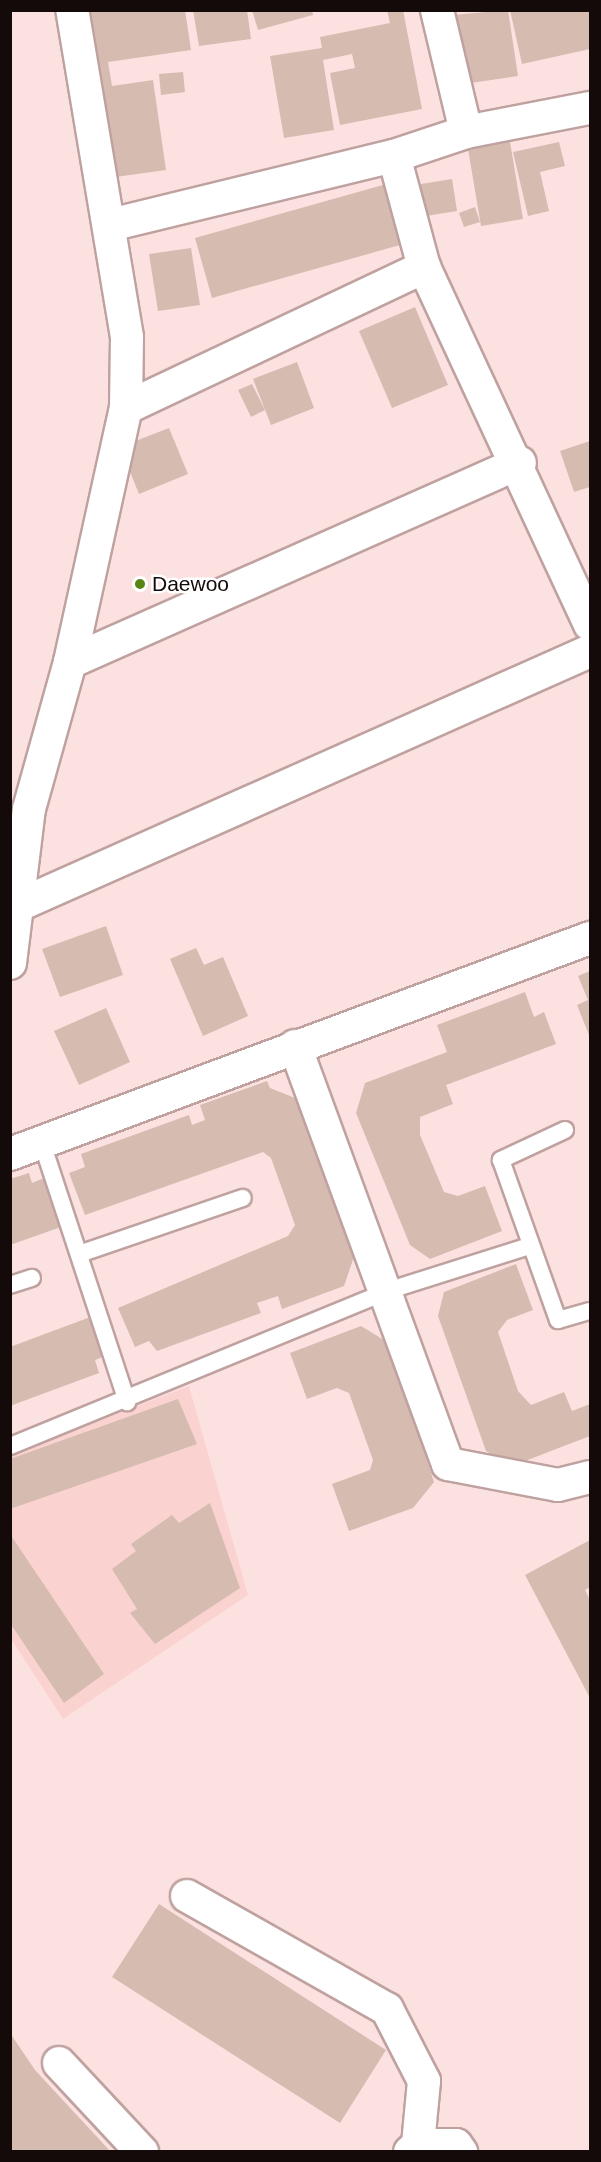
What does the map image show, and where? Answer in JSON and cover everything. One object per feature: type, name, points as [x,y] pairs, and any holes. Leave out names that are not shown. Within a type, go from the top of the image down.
[{"type":"street","points":[[10,963],[17,906],[20,811],[70,662],[126,408],[127,337],[110,225],[72,10]]},
{"type":"street","points":[[438,10],[466,132]]},
{"type":"street","points":[[110,225],[394,156],[466,132],[591,108]]},
{"type":"street","points":[[394,156],[424,267],[520,463],[591,624]]},
{"type":"street","points":[[126,408],[424,267]]},
{"type":"street","points":[[70,662],[520,463]]},
{"type":"street","points":[[17,906],[591,651]]},
{"type":"street","points":[[10,1154],[295,1046],[591,938]]},
{"type":"street","points":[[295,1046],[387,1291],[448,1464],[558,1485],[591,1477]]},
{"type":"street","points":[[186,1896],[387,2009],[424,2081],[414,2148],[456,2145],[461,2151]]},
{"type":"street","points":[[59,2063],[142,2151]]},
{"type":"lane","points":[[565,1130],[501,1160],[558,1320],[591,1311]]},
{"type":"lane","points":[[42,1143],[128,1402]]},
{"type":"lane","points":[[79,1254],[243,1198]]},
{"type":"lane","points":[[10,1446],[128,1402],[387,1291],[530,1246]]},
{"type":"lane","points":[[10,1285],[32,1278]]},
{"type":"shaded area","points":[[189,1386],[248,1595],[63,1719],[11,1639],[11,1455]]},
{"type":"building","points":[[71,10],[185,10],[191,50],[108,62],[112,86],[153,80],[166,170],[94,180]]},
{"type":"building","points":[[193,10],[247,10],[251,39],[199,46]]},
{"type":"building","points":[[252,10],[312,10],[313,15],[258,30]]},
{"type":"building","points":[[387,10],[403,10],[422,109],[340,125],[330,73],[355,68],[352,54],[323,60],[334,130],[284,138],[270,56],[322,48],[320,37],[390,23]]},
{"type":"building","points":[[508,10],[518,76],[464,84],[453,15]]},
{"type":"building","points":[[510,10],[590,10],[590,49],[522,64]]},
{"type":"building","points":[[183,72],[185,92],[161,95],[159,74]]},
{"type":"building","points":[[510,142],[523,219],[481,226],[468,149]]},
{"type":"building","points":[[559,142],[565,166],[540,172],[549,211],[528,216],[513,152]]},
{"type":"building","points":[[452,179],[457,211],[420,217],[415,185]]},
{"type":"building","points":[[390,183],[407,243],[212,298],[195,238]]},
{"type":"building","points":[[475,207],[480,222],[464,227],[459,213]]},
{"type":"building","points":[[191,248],[200,305],[158,311],[149,254]]},
{"type":"building","points":[[415,307],[448,385],[392,408],[359,331]]},
{"type":"building","points":[[297,362],[314,408],[271,425],[253,379]]},
{"type":"building","points":[[252,384],[265,410],[251,417],[238,390]]},
{"type":"building","points":[[169,428],[188,474],[139,494],[120,447]]},
{"type":"building","points":[[590,441],[590,487],[574,492],[560,451]]},
{"type":"building","points":[[106,926],[123,975],[60,997],[42,949]]},
{"type":"building","points":[[196,948],[204,965],[223,957],[248,1016],[203,1036],[170,959]]},
{"type":"building","points":[[590,971],[589,1035],[577,1005],[588,1000],[578,976]]},
{"type":"building","points":[[525,992],[534,1017],[544,1012],[556,1044],[446,1085],[453,1104],[420,1117],[420,1135],[444,1192],[458,1196],[485,1186],[502,1231],[430,1259],[410,1245],[356,1113],[365,1083],[447,1052],[437,1025]]},
{"type":"building","points":[[106,1008],[130,1062],[79,1085],[54,1031]]},
{"type":"building","points":[[267,1081],[270,1088],[310,1104],[359,1242],[344,1286],[282,1309],[278,1296],[257,1303],[261,1313],[157,1351],[149,1341],[135,1347],[118,1308],[288,1236],[295,1225],[271,1158],[263,1152],[85,1215],[69,1173],[85,1167],[81,1154],[189,1115],[192,1125],[205,1120],[200,1105]]},
{"type":"building","points":[[29,1173],[32,1183],[44,1178],[61,1227],[10,1245],[10,1179]]},
{"type":"building","points":[[516,1264],[533,1310],[507,1320],[498,1332],[518,1391],[531,1405],[564,1392],[572,1411],[590,1404],[590,1436],[512,1466],[486,1451],[438,1316],[444,1292]]},
{"type":"building","points":[[93,1316],[108,1355],[95,1360],[99,1373],[10,1406],[10,1347]]},
{"type":"building","points":[[361,1326],[389,1343],[434,1482],[413,1508],[349,1531],[332,1484],[370,1470],[373,1460],[349,1393],[337,1388],[307,1399],[290,1353]]},
{"type":"building","points":[[178,1399],[197,1444],[10,1509],[10,1459]]},
{"type":"building","points":[[210,1503],[240,1588],[155,1644],[130,1613],[137,1609],[112,1569],[136,1551],[131,1544],[172,1515],[179,1523]]},
{"type":"building","points":[[10,1534],[104,1674],[64,1703],[10,1623]]},
{"type":"building","points":[[590,1540],[590,1587],[585,1590],[590,1600],[590,1698],[525,1575]]},
{"type":"building","points":[[159,1904],[386,2050],[340,2123],[112,1977]]},
{"type":"building","points":[[10,2033],[35,2070],[111,2152],[10,2152]]},
{"type":"place","name":"Daewoo","points":[[140,584]]}]
